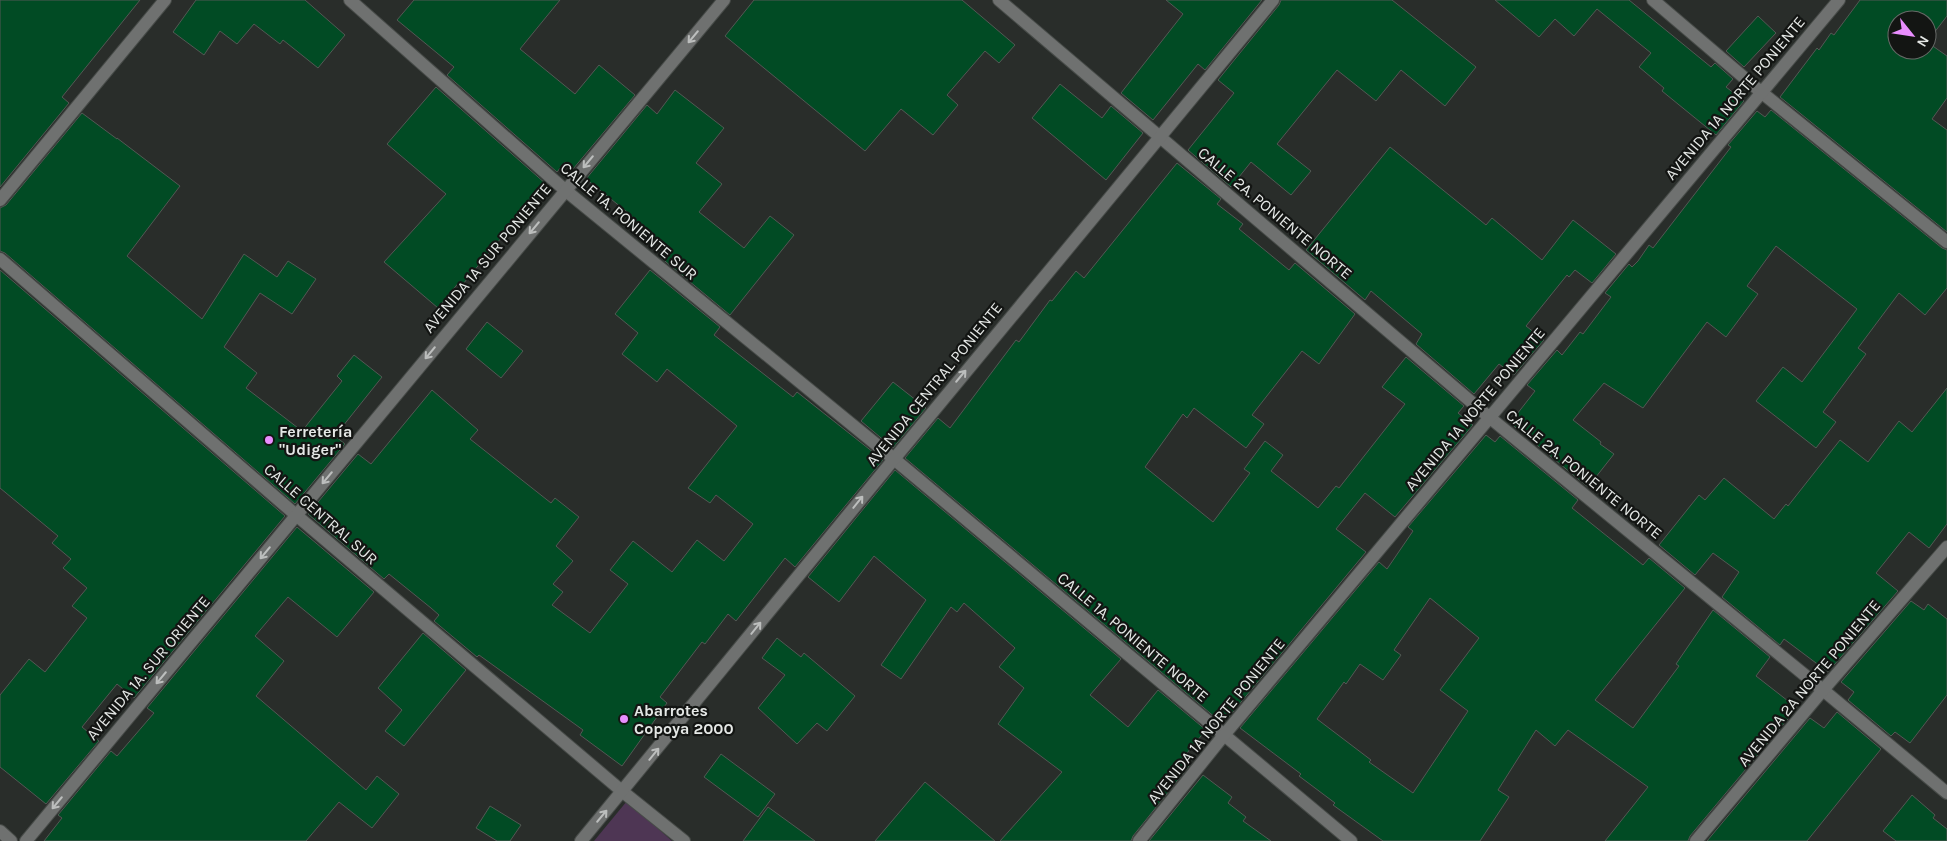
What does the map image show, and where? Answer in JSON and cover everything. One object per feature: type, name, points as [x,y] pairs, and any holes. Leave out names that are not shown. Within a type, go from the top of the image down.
[{"type":"street","points":[[0,200],[165,0]]},
{"type":"street","name":"CALLE 1A. PONIENTE SUR","points":[[350,0],[565,190],[894,458]]},
{"type":"street","name":"AVENIDA 1A SUR PONIENTE","points":[[296,515],[724,0]]},
{"type":"street","name":"CALLE 2A. PONIENTE NORTE","points":[[999,0],[1489,417],[1947,793]]},
{"type":"street","name":"AVENIDA CENTRAL PONIENTE","points":[[581,841],[1159,136],[1274,0]]},
{"type":"street","points":[[1653,0],[1761,92],[1947,242]]},
{"type":"street","name":"AVENIDA 1A NORTE PONIENTE","points":[[1139,841],[1489,417],[1838,0]]},
{"type":"street","name":"CALLE CENTRAL SUR","points":[[0,259],[296,515],[623,792],[684,841]]},
{"type":"street","name":"CALLE 1A. PONIENTE NORTE","points":[[894,458],[1351,841]]},
{"type":"street","name":"AVENIDA 1A. SUR ORIENTE","points":[[26,841],[296,515]]},
{"type":"street","name":"AVENIDA 2A NORTE PONIENTE","points":[[1696,841],[1947,547]]},
{"type":"street","points":[[0,831],[11,841]]},
{"type":"shaded area","points":[[627,801],[672,841],[594,841]]},
{"type":"building","points":[[0,0],[140,0],[62,97],[69,103],[0,187]]},
{"type":"building","points":[[196,0],[305,0],[345,35],[318,68],[283,40],[280,44],[254,24],[237,44],[220,31],[204,55],[173,32]]},
{"type":"building","points":[[414,0],[560,0],[520,49],[575,94],[599,65],[635,95],[573,169],[565,162],[557,172],[447,75],[454,67],[397,20]]},
{"type":"building","points":[[754,0],[962,0],[1015,45],[999,63],[985,51],[947,95],[958,105],[933,135],[901,109],[865,151],[725,36]]},
{"type":"building","points":[[1166,0],[1262,0],[1205,70],[1198,64],[1153,120],[1121,93],[1183,14]]},
{"type":"building","points":[[1281,0],[1392,0],[1476,67],[1445,106],[1401,70],[1376,101],[1337,70],[1277,144],[1311,171],[1291,195],[1251,162],[1231,187],[1188,150],[1234,93],[1218,80],[1279,5]]},
{"type":"building","points":[[1495,0],[1629,0],[1711,67],[1715,63],[1733,79],[1726,87],[1744,101],[1716,135],[1662,91],[1664,88],[1639,67],[1651,53],[1597,9],[1574,36],[1555,19],[1539,37]]},
{"type":"building","points":[[1860,0],[1947,0],[1947,16],[1937,29],[1937,10],[1887,10],[1887,60],[1937,60],[1937,49],[1947,56],[1947,98],[1932,119],[1947,130],[1947,232],[1780,97],[1817,48],[1819,50],[1831,33],[1834,35]]},
{"type":"building","points":[[1758,16],[1776,33],[1744,67],[1726,51]]},
{"type":"building","points":[[1060,84],[1102,118],[1111,106],[1143,133],[1106,180],[1032,118]]},
{"type":"building","points":[[436,87],[546,184],[463,284],[460,281],[438,308],[384,262],[446,194],[387,144]]},
{"type":"building","points":[[675,90],[724,128],[696,163],[722,184],[699,212],[744,248],[770,216],[794,235],[730,315],[660,257],[667,249],[630,219],[632,216],[586,179],[647,105],[657,114]]},
{"type":"building","points":[[1771,110],[1942,248],[1947,250],[1947,288],[1925,315],[1899,293],[1858,348],[1866,354],[1823,412],[1836,422],[1816,448],[1756,401],[1783,367],[1802,382],[1857,309],[1776,246],[1747,286],[1758,294],[1726,337],[1707,322],[1643,408],[1604,383],[1573,420],[1614,454],[1588,487],[1510,423],[1535,391],[1527,385],[1557,350],[1562,355],[1580,332],[1583,334],[1611,297],[1605,293],[1629,264],[1632,267],[1638,261],[1649,245],[1653,248],[1731,147],[1728,145],[1757,111],[1765,117]]},
{"type":"building","points":[[82,113],[180,186],[127,256],[202,319],[244,254],[277,277],[288,261],[316,279],[292,314],[260,293],[224,347],[257,373],[246,388],[302,431],[342,381],[337,376],[354,355],[382,377],[335,436],[345,444],[295,504],[5,253],[0,251],[0,208],[6,205]]},
{"type":"building","points":[[1390,147],[1486,225],[1492,218],[1542,260],[1573,220],[1616,254],[1592,283],[1575,270],[1569,277],[1567,275],[1526,326],[1544,340],[1514,375],[1499,364],[1474,394],[1416,344],[1422,334],[1371,291],[1365,300],[1306,250]]},
{"type":"building","points":[[1177,163],[1221,199],[1217,204],[1243,224],[1239,229],[1289,270],[1295,263],[1355,314],[1319,364],[1302,351],[1252,415],[1264,424],[1246,448],[1194,408],[1187,418],[1183,414],[1145,467],[1213,522],[1250,473],[1244,469],[1265,441],[1283,455],[1271,471],[1318,508],[1336,486],[1339,488],[1405,404],[1382,387],[1406,357],[1464,406],[1458,413],[1473,425],[1395,517],[1365,493],[1336,529],[1366,552],[1227,719],[1220,713],[1216,718],[905,458],[938,418],[950,428],[1016,340],[1019,342],[1050,300],[1052,301],[1076,271],[1084,278]]},
{"type":"building","points":[[0,270],[285,516],[134,698],[117,684],[82,727],[99,741],[46,804],[0,767],[0,695],[29,659],[45,672],[87,618],[72,606],[87,588],[63,568],[71,559],[52,543],[58,536],[0,488]]},
{"type":"building","points":[[650,270],[720,327],[714,335],[793,397],[797,392],[883,460],[795,567],[785,558],[736,621],[728,614],[705,644],[702,642],[660,697],[667,703],[622,766],[580,735],[583,730],[479,655],[477,657],[434,621],[439,615],[431,608],[389,574],[384,579],[308,514],[358,454],[371,464],[432,390],[478,430],[470,439],[551,503],[555,498],[579,517],[556,546],[573,561],[553,584],[563,592],[552,605],[590,633],[628,584],[610,570],[633,541],[672,572],[697,540],[724,561],[753,524],[716,495],[710,503],[688,488],[737,426],[667,369],[657,382],[622,354],[638,333],[615,314]]},
{"type":"building","points":[[487,322],[523,351],[501,378],[466,349]]},
{"type":"building","points":[[893,382],[926,408],[893,448],[861,421]]},
{"type":"building","points":[[1947,388],[1947,524],[1929,548],[1909,532],[1876,573],[1898,591],[1828,672],[1784,639],[1780,645],[1722,597],[1739,572],[1713,553],[1695,575],[1659,545],[1699,495],[1705,500],[1724,478],[1774,519],[1786,504],[1788,506],[1840,440],[1868,462],[1899,421],[1912,432]]},
{"type":"building","points":[[1486,435],[1495,442],[1500,436],[1578,500],[1572,508],[1643,565],[1649,558],[1685,588],[1595,700],[1633,728],[1679,666],[1676,664],[1713,610],[1770,657],[1756,676],[1797,708],[1690,836],[1688,841],[1605,841],[1648,787],[1568,730],[1555,746],[1536,730],[1498,790],[1509,797],[1480,841],[1383,841],[1333,805],[1335,803],[1299,776],[1301,774],[1240,728],[1379,562],[1387,569],[1413,531],[1408,527]],"holes":[[[1430,598],[1479,638],[1440,690],[1468,711],[1413,793],[1369,762],[1371,760],[1317,719],[1344,682],[1346,684],[1360,664],[1383,680],[1401,655],[1394,650]]]},
{"type":"building","points":[[895,470],[1121,659],[1090,695],[1128,727],[1158,690],[1206,730],[1182,759],[1190,765],[1131,841],[1000,841],[1062,772],[998,724],[1024,688],[999,667],[1015,648],[964,603],[957,612],[951,607],[901,679],[881,665],[926,600],[874,556],[839,602],[808,577]]},
{"type":"building","points":[[297,527],[374,592],[337,637],[288,597],[255,636],[284,661],[256,696],[366,790],[377,776],[399,794],[372,828],[339,802],[306,841],[44,841],[62,818],[58,815],[111,751],[117,756],[154,713],[147,708]]},
{"type":"building","points":[[1911,601],[1924,610],[1928,604],[1947,619],[1947,695],[1910,743],[1895,732],[1891,736],[1848,700],[1854,692],[1841,682]]},
{"type":"building","points":[[423,633],[466,670],[404,746],[385,731],[402,710],[378,688]]},
{"type":"building","points":[[777,638],[801,657],[804,653],[855,696],[827,731],[817,723],[797,744],[758,708],[785,675],[762,658]]},
{"type":"building","points":[[1837,712],[1881,749],[1807,841],[1707,841],[1810,718],[1824,728]]},
{"type":"building","points":[[721,754],[775,794],[758,817],[704,777]]},
{"type":"building","points":[[1203,775],[1232,797],[1228,803],[1246,817],[1243,821],[1271,841],[1149,841]]},
{"type":"building","points":[[925,782],[995,841],[875,841]]},
{"type":"building","points":[[1912,795],[1935,815],[1933,818],[1947,829],[1947,841],[1896,841],[1883,831]]},
{"type":"building","points":[[490,806],[521,825],[510,841],[497,841],[476,828]]},
{"type":"building","points":[[768,807],[815,841],[743,841]]},
{"type":"place","name":"Ferretería \"Udiger\"","points":[[269,440]]},
{"type":"place","name":"Abarrotes Copoya 2000","points":[[624,719]]}]
